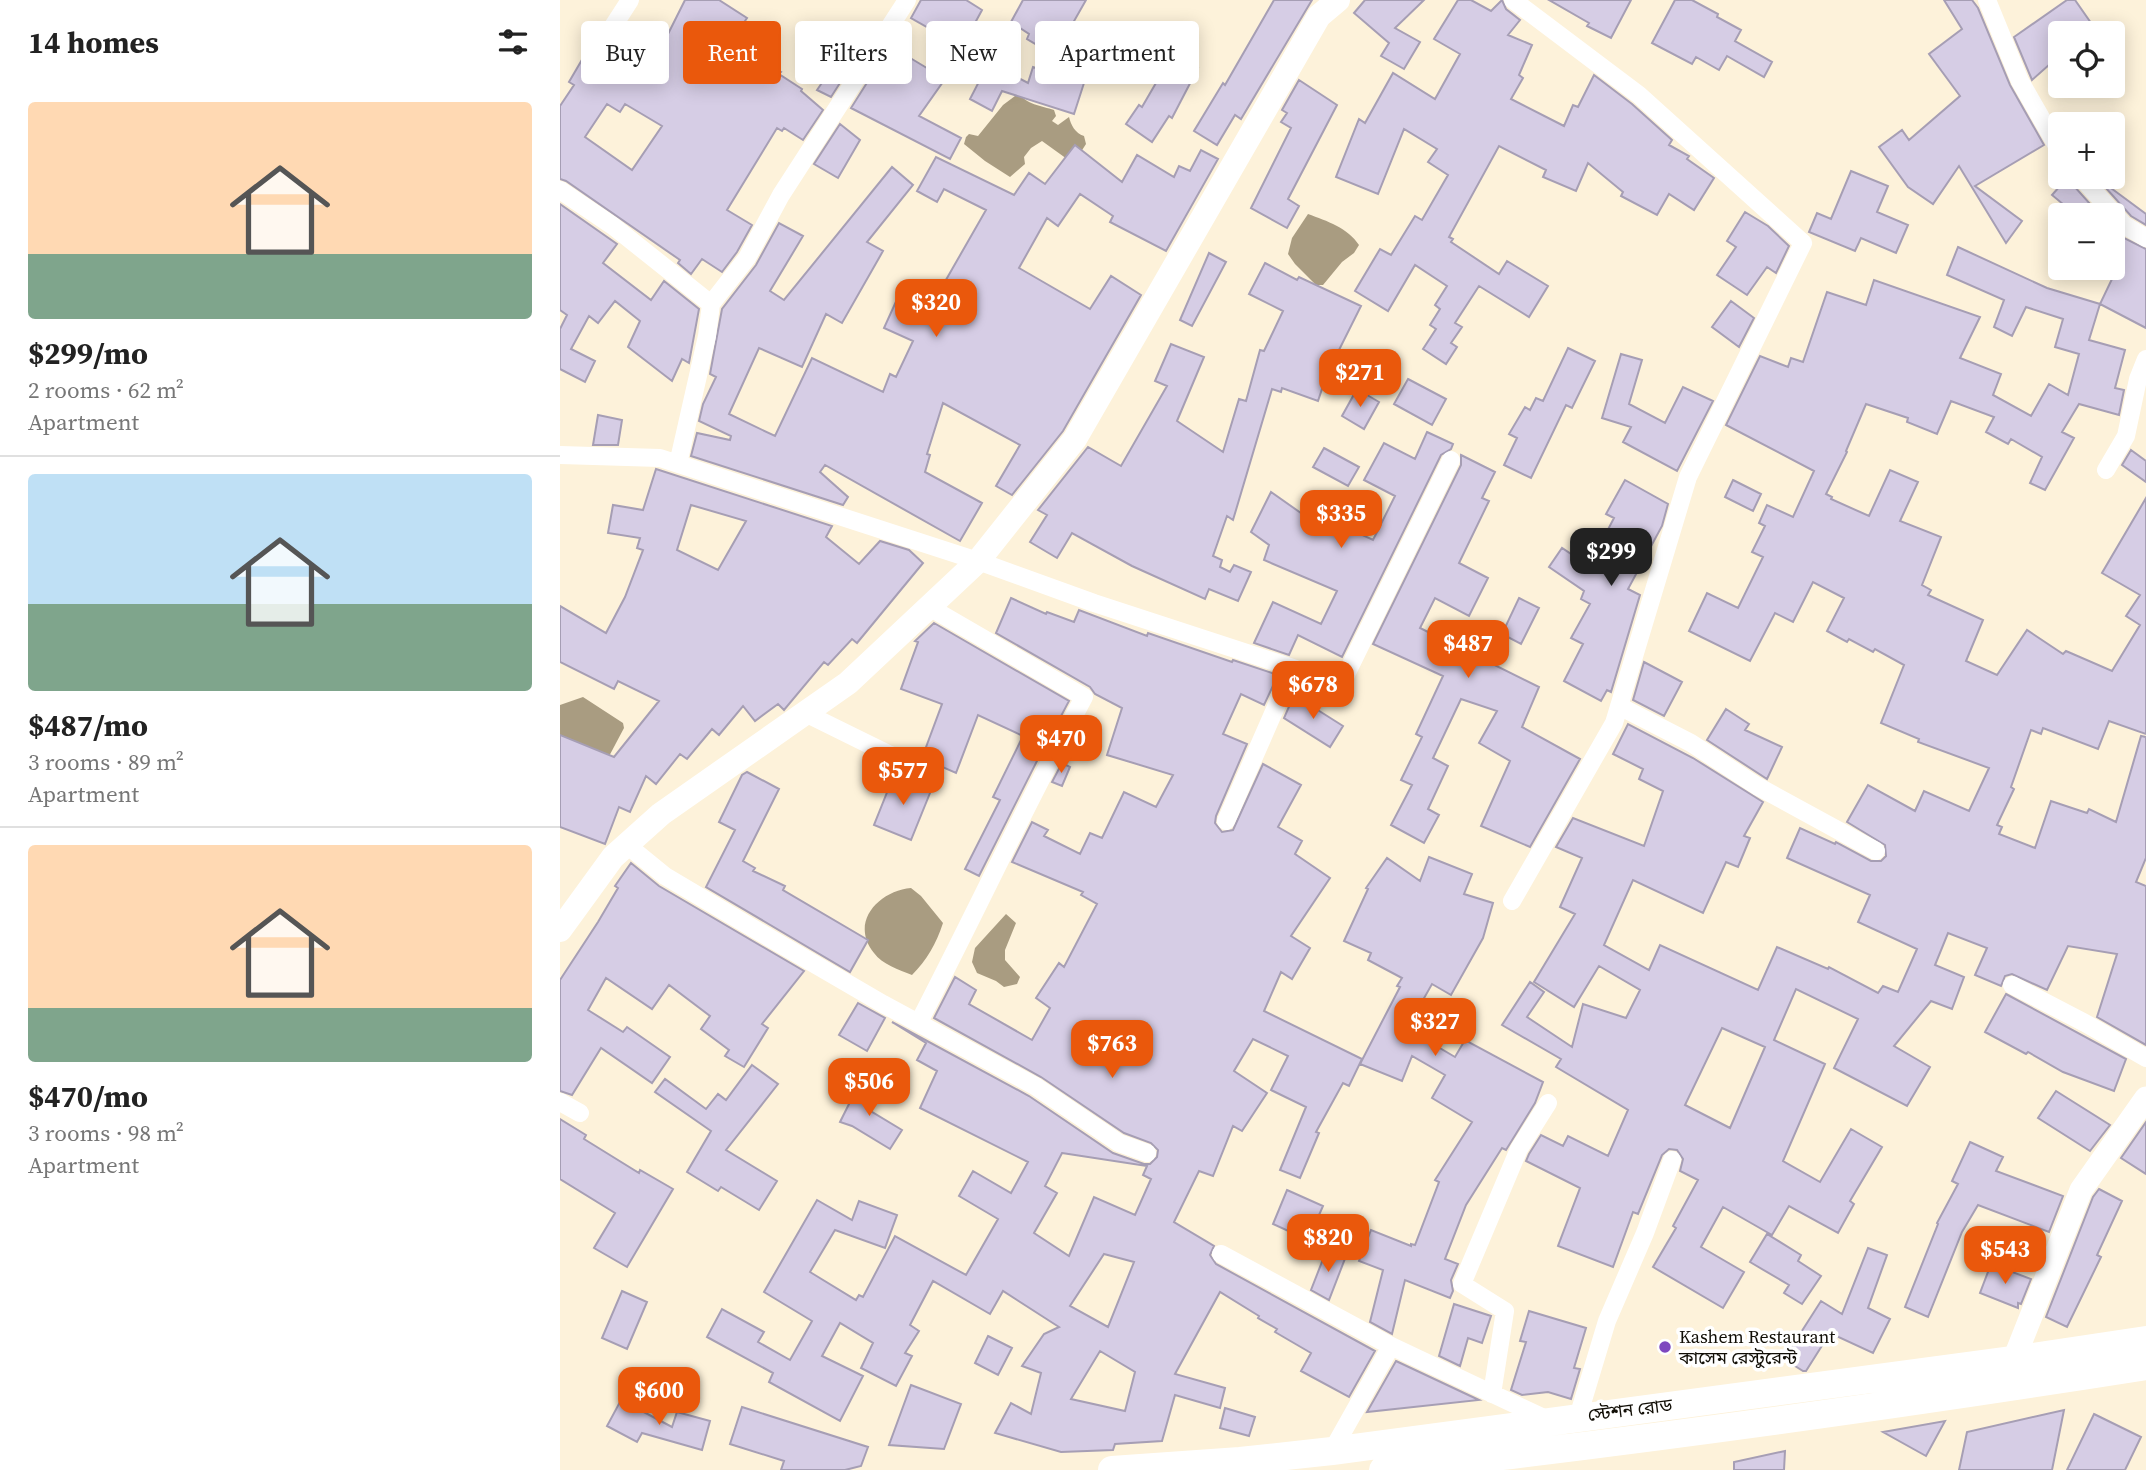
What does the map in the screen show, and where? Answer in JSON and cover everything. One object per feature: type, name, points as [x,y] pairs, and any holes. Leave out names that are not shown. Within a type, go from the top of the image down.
[{"type":"main road","points":[[560,930],[613,857],[661,814],[848,683],[978,561],[1075,439],[1319,16],[1338,0]]},
{"type":"main road","name":"স্টেশন রোড","points":[[1112,1470],[1332,1451],[2146,1340]]},
{"type":"main road","name":"স্টেশন রোড","points":[[1383,1470],[1550,1451],[2146,1366]]},
{"type":"street","points":[[616,21],[630,0]]},
{"type":"street","points":[[678,464],[708,336],[710,304],[747,258],[781,195],[907,0]]},
{"type":"street","points":[[1512,901],[1614,723],[1688,477],[1803,243],[1639,95],[1513,0]]},
{"type":"street","points":[[1987,0],[2020,81],[2048,130]]},
{"type":"street","points":[[2092,189],[2124,225],[2146,238]]},
{"type":"street","points":[[560,190],[613,226],[710,304]]},
{"type":"street","points":[[2106,470],[2126,436],[2138,379],[2146,359]]},
{"type":"street","points":[[560,455],[660,458],[978,561],[1094,603],[1293,668],[1339,689],[1451,460]]},
{"type":"street","points":[[919,1022],[981,901],[997,863],[1084,697],[929,607]]},
{"type":"street","points":[[1226,821],[1293,668]]},
{"type":"street","points":[[1619,706],[1691,743],[1757,786],[1876,851]]},
{"type":"street","points":[[805,713],[935,778]]},
{"type":"street","points":[[627,845],[665,876],[883,1004],[1035,1086],[1119,1143],[1147,1153]]},
{"type":"street","points":[[2012,985],[2146,1058]]},
{"type":"street","points":[[2004,1388],[2081,1190],[2146,1098]]},
{"type":"street","points":[[560,1102],[580,1113]]},
{"type":"street","points":[[1492,1394],[1505,1311],[1462,1284],[1519,1149],[1548,1103]]},
{"type":"street","points":[[1578,1417],[1607,1321],[1645,1233],[1672,1160]]},
{"type":"street","points":[[1221,1254],[1391,1346],[1549,1421]]},
{"type":"street","points":[[1332,1451],[1391,1346]]},
{"type":"shaded area","points":[[1019,93],[1030,102],[1054,110],[1056,116],[1052,121],[1058,125],[1069,117],[1074,128],[1084,136],[1086,144],[1077,158],[1067,159],[1042,141],[1031,148],[1024,157],[1025,164],[1010,177],[964,144],[969,134],[978,136],[1003,105]]},
{"type":"shaded area","points":[[1308,214],[1330,222],[1359,245],[1323,285],[1316,285],[1288,254],[1292,238]]},
{"type":"shaded area","points":[[583,697],[623,723],[624,728],[606,762],[560,754],[560,705]]},
{"type":"shaded area","points":[[911,888],[943,923],[930,951],[912,975],[877,957],[867,941],[865,930],[871,910],[879,902],[899,890]]},
{"type":"shaded area","points":[[1006,914],[1016,923],[1005,950],[1005,960],[1020,977],[1017,984],[1004,987],[977,973],[972,962],[975,948]]},
{"type":"building","points":[[685,0],[719,0],[747,18],[745,21],[683,21],[683,84],[781,84],[781,75],[802,89],[801,91],[823,110],[803,140],[784,128],[782,131],[777,128],[727,210],[752,225],[737,252],[722,272],[702,259],[691,274],[678,263],[680,260],[560,179],[560,106],[574,85],[569,82],[581,61],[581,84],[669,84],[669,32]],"holes":[[[607,104],[620,112],[625,104],[662,126],[632,170],[585,137]]]},
{"type":"building","points":[[921,0],[966,0],[982,10],[976,21],[926,21],[926,27],[911,18]]},
{"type":"building","points":[[1023,0],[1086,0],[1074,21],[1035,21],[1035,44],[1027,39],[1029,34],[1021,29],[1021,21],[1012,21]]},
{"type":"building","points":[[1274,0],[1312,0],[1241,119],[1235,115],[1217,145],[1194,131],[1223,83],[1225,85]]},
{"type":"building","points":[[1365,0],[1424,0],[1395,28],[1420,42],[1404,69],[1381,56],[1389,43],[1354,13]]},
{"type":"building","points":[[1458,0],[1471,0],[1491,11],[1502,0],[1506,9],[1520,20],[1508,35],[1532,45],[1519,75],[1523,78],[1511,99],[1564,126],[1573,105],[1578,107],[1594,75],[1672,140],[1669,145],[1689,156],[1687,159],[1714,178],[1694,210],[1669,194],[1657,215],[1621,196],[1623,192],[1588,163],[1576,191],[1543,177],[1546,170],[1499,146],[1449,237],[1453,239],[1451,242],[1499,274],[1507,261],[1548,286],[1529,317],[1479,286],[1455,323],[1462,327],[1451,343],[1457,347],[1446,364],[1423,349],[1436,329],[1430,325],[1440,309],[1435,305],[1447,286],[1415,265],[1388,311],[1355,291],[1380,249],[1391,255],[1415,216],[1422,220],[1448,175],[1428,162],[1437,149],[1404,129],[1378,194],[1336,177],[1359,119],[1365,123],[1393,73],[1435,99],[1460,54],[1434,39]]},
{"type":"building","points":[[1549,0],[1631,0],[1611,38],[1587,26],[1589,23]]},
{"type":"building","points":[[1675,0],[1692,0],[1741,30],[1735,41],[1772,62],[1764,77],[1727,56],[1719,70],[1696,57],[1692,64],[1652,43]]},
{"type":"building","points":[[1944,0],[1972,0],[1978,8],[2010,85],[2044,145],[1975,186],[2022,221],[2006,243],[1959,166],[1933,204],[1908,187],[1879,147],[1902,130],[1909,140],[1960,96],[1929,54],[1962,29]]},
{"type":"building","points":[[2067,0],[2075,0],[2090,21],[2048,21],[2048,66],[2032,80],[2014,37]]},
{"type":"building","points":[[912,59],[926,68],[926,84],[941,84],[919,116],[961,138],[950,159],[851,108],[866,84],[912,84]]},
{"type":"building","points":[[1033,67],[1035,84],[1084,84],[1074,114],[1002,91],[992,111],[970,99],[978,84],[1021,84],[1021,79],[1028,83]]},
{"type":"building","points":[[1299,80],[1337,105],[1288,199],[1299,206],[1287,228],[1251,208],[1291,128],[1281,122],[1287,113],[1282,110]]},
{"type":"building","points":[[821,84],[839,84],[831,97],[817,90]]},
{"type":"building","points":[[1155,84],[1190,84],[1172,118],[1169,116],[1152,142],[1126,124],[1139,105],[1142,107]]},
{"type":"building","points":[[840,124],[860,140],[838,178],[814,164]]},
{"type":"building","points":[[1075,145],[1122,182],[1137,155],[1174,177],[1179,166],[1190,171],[1201,150],[1218,159],[1166,251],[1110,222],[1113,216],[1080,194],[1058,226],[1047,218],[1019,268],[1090,309],[1111,276],[1141,295],[1063,431],[1012,495],[996,486],[1020,445],[943,403],[927,454],[930,455],[925,472],[982,503],[960,541],[825,465],[820,472],[848,497],[843,505],[691,456],[697,433],[730,440],[731,436],[699,421],[703,404],[716,377],[710,374],[722,309],[756,265],[779,223],[803,236],[770,291],[784,300],[892,167],[913,185],[867,242],[883,251],[842,323],[826,314],[802,367],[759,348],[729,414],[775,436],[812,358],[883,392],[890,374],[896,377],[913,341],[884,328],[903,286],[932,299],[936,291],[939,292],[986,210],[944,189],[937,202],[917,191],[936,157],[1014,195],[1029,173],[1045,184]]},
{"type":"building","points":[[1851,171],[1888,186],[1877,212],[1908,225],[1896,253],[1861,238],[1855,251],[1809,232],[1817,213],[1831,219]]},
{"type":"building","points":[[2057,189],[2077,189],[2089,203],[2062,203],[2052,195]]},
{"type":"building","points":[[2107,189],[2112,189],[2146,214],[2146,225],[2131,216],[2125,209],[2125,203],[2119,203]]},
{"type":"building","points":[[560,204],[617,244],[603,263],[651,300],[664,281],[699,309],[689,363],[682,359],[672,381],[628,347],[640,321],[615,301],[598,323],[589,316],[571,349],[595,361],[585,382],[560,369],[560,329],[567,315],[560,310]]},
{"type":"building","points":[[1745,212],[1768,226],[1789,246],[1776,273],[1767,267],[1747,295],[1717,275],[1736,247],[1727,241]]},
{"type":"building","points":[[2125,238],[2146,249],[2146,328],[2100,304],[2112,280],[2125,280]]},
{"type":"building","points":[[1958,247],[2047,288],[2100,304],[2089,340],[2125,350],[2115,388],[2124,390],[2119,415],[2079,404],[2062,432],[2074,438],[2045,490],[2030,483],[2042,457],[2011,439],[2008,444],[1986,432],[1994,417],[1951,401],[1937,434],[1907,422],[1908,418],[1866,404],[1847,452],[1826,494],[1832,497],[1831,499],[1869,516],[1890,470],[1918,482],[1900,521],[1941,537],[1922,585],[1931,590],[1928,595],[1983,620],[1966,661],[1997,675],[2027,630],[2063,654],[2066,651],[2112,671],[2140,625],[2126,616],[2140,595],[2102,573],[2146,498],[2146,734],[2109,721],[2098,749],[2043,728],[2041,734],[2031,730],[2011,787],[2014,789],[1997,825],[2002,827],[1999,834],[2035,848],[2051,801],[2087,813],[2089,809],[2116,822],[2141,736],[2146,737],[2146,858],[2136,882],[2146,886],[2146,1045],[2097,1017],[2117,954],[2068,946],[2047,990],[2012,974],[2005,976],[2001,986],[1975,975],[1987,948],[1948,933],[1935,965],[1964,977],[1952,1009],[1931,1001],[1894,1046],[1930,1067],[1907,1106],[1834,1068],[1858,1019],[1796,989],[1774,1040],[1825,1064],[1783,1161],[1820,1182],[1851,1129],[1882,1147],[1850,1201],[1854,1204],[1838,1233],[1789,1206],[1772,1235],[1723,1207],[1701,1247],[1744,1272],[1723,1308],[1653,1267],[1676,1228],[1673,1226],[1698,1180],[1680,1171],[1683,1159],[1677,1150],[1669,1149],[1662,1155],[1638,1214],[1633,1212],[1613,1267],[1558,1246],[1580,1188],[1526,1161],[1529,1154],[1541,1135],[1563,1146],[1568,1136],[1608,1156],[1628,1110],[1556,1067],[1561,1059],[1502,1025],[1530,982],[1544,992],[1527,1017],[1572,1047],[1583,1004],[1626,1018],[1640,990],[1599,966],[1574,1007],[1534,982],[1575,914],[1560,907],[1582,858],[1556,847],[1573,818],[1644,846],[1663,791],[1639,779],[1643,769],[1613,754],[1628,724],[1693,758],[1763,802],[1744,836],[1750,838],[1738,867],[1726,862],[1703,913],[1633,880],[1604,945],[1649,970],[1660,945],[1758,990],[1777,947],[1828,969],[1829,967],[1878,993],[1883,986],[1898,992],[1917,949],[1858,922],[1870,895],[1787,858],[1800,828],[1835,844],[1836,842],[1871,861],[1881,861],[1886,856],[1885,845],[1847,822],[1868,785],[1915,811],[1924,791],[1969,811],[1989,768],[1918,742],[1919,739],[1881,723],[1904,665],[1875,649],[1873,652],[1827,631],[1844,598],[1813,582],[1793,622],[1775,613],[1750,661],[1689,631],[1707,593],[1738,608],[1763,557],[1752,552],[1765,526],[1759,523],[1767,505],[1793,517],[1814,471],[1726,425],[1760,356],[1788,367],[1791,358],[1803,362],[1827,292],[1866,305],[1874,280],[1980,317],[1960,358],[2001,374],[1993,395],[2031,416],[2049,384],[2068,395],[2079,354],[2055,347],[2063,319],[2026,307],[2012,336],[1994,327],[2004,300],[1947,275]],"holes":[[[1722,1028],[1765,1047],[1730,1128],[1685,1105]]]},
{"type":"building","points":[[1209,253],[1226,262],[1192,326],[1180,320]]},
{"type":"building","points":[[1265,263],[1297,280],[1299,277],[1361,306],[1337,354],[1334,353],[1318,401],[1282,388],[1281,392],[1272,389],[1233,520],[1227,516],[1213,556],[1222,560],[1220,567],[1230,572],[1234,565],[1251,572],[1238,601],[1209,589],[1205,599],[1132,566],[1072,533],[1057,558],[1030,542],[1047,515],[1038,510],[1088,447],[1121,466],[1167,386],[1155,381],[1171,344],[1204,357],[1177,421],[1223,452],[1239,399],[1246,401],[1260,350],[1264,351],[1283,311],[1249,294]]},
{"type":"building","points":[[1731,301],[1754,318],[1739,347],[1712,327]]},
{"type":"building","points":[[1568,348],[1595,361],[1572,408],[1566,405],[1531,478],[1504,465],[1517,438],[1509,434],[1525,407],[1530,410],[1536,398],[1543,401]]},
{"type":"building","points":[[1621,354],[1642,360],[1629,404],[1665,423],[1683,387],[1713,401],[1677,471],[1623,442],[1631,427],[1602,418]]},
{"type":"building","points":[[1408,379],[1446,399],[1432,425],[1394,404]]},
{"type":"building","points":[[1357,389],[1379,402],[1364,429],[1342,416]]},
{"type":"building","points":[[598,415],[622,420],[618,445],[593,445]]},
{"type":"building","points":[[1427,432],[1453,444],[1451,449],[1441,455],[1342,657],[1298,635],[1289,655],[1254,643],[1273,602],[1321,624],[1337,591],[1264,560],[1269,545],[1251,532],[1271,492],[1308,518],[1311,511],[1373,540],[1395,496],[1364,480],[1384,443],[1415,459]]},
{"type":"building","points":[[1324,448],[1359,467],[1348,486],[1313,467]]},
{"type":"building","points":[[2131,450],[2146,461],[2146,482],[2122,465]]},
{"type":"building","points":[[1461,455],[1495,472],[1482,498],[1489,501],[1459,563],[1488,578],[1469,616],[1435,598],[1420,628],[1539,687],[1522,727],[1580,759],[1530,847],[1481,826],[1510,761],[1479,743],[1497,711],[1461,699],[1433,758],[1448,766],[1428,809],[1439,815],[1424,843],[1391,825],[1412,785],[1401,780],[1422,737],[1416,734],[1443,676],[1373,644],[1461,465]]},
{"type":"building","points":[[656,469],[832,526],[826,537],[859,564],[880,541],[909,550],[923,563],[857,643],[852,639],[828,665],[824,662],[784,710],[778,704],[755,721],[743,706],[719,735],[712,729],[687,759],[680,754],[656,784],[646,776],[630,812],[619,807],[605,844],[560,827],[560,735],[614,757],[659,701],[618,681],[614,689],[560,662],[560,606],[606,633],[625,597],[643,550],[637,548],[640,538],[608,533],[613,505],[643,510]],"holes":[[[691,505],[746,521],[718,570],[677,550]]]},
{"type":"building","points":[[1625,480],[1668,504],[1662,526],[1628,589],[1640,595],[1611,692],[1607,690],[1601,701],[1564,681],[1583,644],[1571,638],[1590,604],[1581,599],[1584,591],[1549,567],[1562,548],[1589,566],[1614,518],[1606,514]]},
{"type":"building","points":[[1733,480],[1761,494],[1753,511],[1725,497]]},
{"type":"building","points":[[1011,598],[1046,614],[1047,612],[1074,622],[1079,610],[1147,636],[1148,633],[1278,675],[1264,705],[1241,694],[1223,734],[1247,744],[1215,823],[1222,832],[1233,830],[1263,764],[1301,785],[1278,827],[1302,841],[1295,854],[1330,878],[1291,936],[1310,948],[1292,979],[1281,972],[1264,1011],[1362,1059],[1349,1086],[1343,1083],[1316,1132],[1319,1133],[1300,1178],[1280,1170],[1306,1107],[1271,1090],[1288,1056],[1253,1039],[1234,1071],[1267,1093],[1242,1131],[1233,1126],[1213,1176],[1199,1171],[1174,1222],[1214,1246],[1210,1255],[1216,1264],[1375,1351],[1349,1397],[1301,1371],[1311,1353],[1275,1332],[1277,1329],[1220,1292],[1175,1374],[1225,1388],[1220,1408],[1175,1395],[1162,1441],[1115,1444],[1113,1450],[1061,1452],[995,1433],[1011,1403],[1031,1414],[1041,1373],[1022,1366],[1044,1334],[1059,1327],[1003,1291],[990,1314],[933,1281],[910,1325],[919,1331],[905,1353],[912,1356],[896,1386],[861,1368],[873,1343],[840,1323],[822,1356],[863,1376],[840,1421],[769,1382],[773,1373],[707,1337],[722,1309],[764,1332],[758,1342],[790,1360],[812,1321],[764,1292],[817,1200],[852,1220],[859,1201],[897,1215],[885,1248],[835,1230],[810,1272],[856,1300],[859,1295],[863,1297],[895,1236],[966,1275],[998,1219],[959,1196],[973,1171],[1011,1193],[1028,1162],[920,1108],[937,1071],[917,1060],[926,1043],[892,1022],[1029,1096],[1113,1153],[1144,1164],[1150,1164],[1157,1157],[1158,1150],[1151,1143],[1124,1133],[1041,1077],[934,1018],[955,977],[976,990],[969,1004],[1032,1040],[1050,1008],[1036,998],[1059,963],[1064,967],[1097,904],[1081,895],[1083,892],[1012,862],[1032,822],[1048,830],[1044,836],[1080,854],[1090,833],[1102,838],[1124,792],[1156,807],[1173,775],[1107,755],[1122,708],[996,633]],"holes":[[[1062,1153],[1147,1166],[1143,1175],[1151,1179],[1135,1215],[1094,1197],[1069,1256],[1034,1233],[1057,1193],[1045,1186]],[[1104,1254],[1134,1262],[1108,1327],[1070,1306]],[[1100,1351],[1135,1372],[1125,1411],[1071,1399]]]},
{"type":"building","points":[[1519,598],[1539,608],[1521,644],[1502,634]]},
{"type":"building","points":[[934,623],[1069,701],[1050,737],[1043,734],[1037,751],[1041,753],[979,876],[965,869],[1000,800],[993,797],[1023,736],[978,715],[956,773],[922,758],[942,704],[901,689],[918,642],[915,641]]},
{"type":"building","points":[[1644,662],[1682,682],[1664,716],[1633,700]]},
{"type":"building","points":[[1294,695],[1343,726],[1330,747],[1284,718]]},
{"type":"building","points":[[1726,709],[1749,724],[1745,730],[1782,747],[1767,779],[1707,740]]},
{"type":"building","points":[[1062,763],[1070,767],[1062,786],[1052,782]]},
{"type":"building","points":[[747,772],[779,789],[743,861],[755,868],[753,871],[785,886],[783,890],[868,940],[850,972],[706,887],[735,830],[719,822],[742,775]]},
{"type":"building","points":[[894,775],[912,782],[913,779],[932,788],[911,840],[874,825]]},
{"type":"building","points":[[1429,857],[1472,874],[1464,894],[1493,903],[1483,938],[1451,995],[1432,984],[1415,1014],[1431,1022],[1423,1038],[1455,1057],[1465,1040],[1543,1082],[1535,1103],[1506,1150],[1502,1148],[1466,1205],[1445,1259],[1458,1264],[1451,1280],[1453,1291],[1450,1298],[1405,1280],[1392,1334],[1370,1322],[1383,1270],[1359,1261],[1371,1230],[1411,1246],[1415,1245],[1439,1182],[1435,1180],[1472,1122],[1432,1098],[1445,1075],[1412,1056],[1402,1081],[1360,1064],[1400,987],[1397,986],[1402,978],[1368,960],[1371,953],[1344,941],[1368,889],[1366,888],[1387,858],[1420,881]]},
{"type":"building","points":[[631,863],[659,886],[804,971],[762,1024],[768,1028],[744,1067],[725,1056],[729,1050],[701,1029],[710,1016],[669,985],[652,1009],[606,978],[588,1010],[623,1032],[627,1027],[670,1057],[652,1083],[601,1048],[572,1095],[560,1091],[560,980],[598,922],[618,888],[615,886]]},
{"type":"building","points":[[2006,994],[2126,1059],[2114,1091],[2063,1072],[1985,1032]]},
{"type":"building","points":[[858,1003],[885,1018],[867,1051],[839,1035]]},
{"type":"building","points":[[752,1065],[778,1084],[726,1150],[777,1181],[759,1210],[721,1187],[718,1191],[687,1172],[711,1131],[655,1092],[665,1079],[706,1109],[718,1094],[726,1100]]},
{"type":"building","points":[[860,1082],[878,1091],[869,1110],[902,1130],[890,1149],[852,1126],[840,1122]]},
{"type":"building","points":[[2056,1091],[2110,1125],[2090,1151],[2038,1118]]},
{"type":"building","points":[[560,1119],[586,1135],[584,1139],[639,1173],[640,1170],[673,1189],[627,1267],[594,1248],[615,1213],[560,1179]]},
{"type":"building","points":[[2146,1122],[2146,1174],[2121,1158]]},
{"type":"building","points":[[1970,1142],[2003,1157],[1996,1171],[2063,1196],[2049,1232],[1978,1205],[1962,1232],[1928,1317],[1905,1307],[1937,1223],[1958,1184],[1952,1181]]},
{"type":"building","points":[[2099,1189],[2122,1201],[2097,1255],[2101,1257],[2067,1327],[2046,1317],[2093,1197]]},
{"type":"building","points":[[1287,1190],[1323,1206],[1308,1240],[1273,1224]]},
{"type":"building","points":[[1767,1234],[1801,1255],[1798,1261],[1821,1276],[1802,1304],[1784,1293],[1789,1285],[1750,1262]]},
{"type":"building","points":[[1868,1248],[1887,1255],[1868,1308],[1890,1319],[1873,1353],[1830,1333],[1806,1371],[1784,1359],[1821,1301],[1842,1314]]},
{"type":"building","points":[[1327,1249],[1346,1256],[1329,1300],[1311,1290]]},
{"type":"building","points":[[1991,1264],[2031,1279],[2018,1308],[1980,1293]]},
{"type":"building","points":[[622,1291],[647,1302],[627,1349],[602,1338]]},
{"type":"building","points":[[1454,1304],[1491,1316],[1482,1343],[1468,1338],[1460,1366],[1439,1356]]},
{"type":"building","points":[[1529,1311],[1586,1328],[1574,1368],[1580,1369],[1571,1399],[1548,1392],[1522,1395],[1511,1390],[1526,1342],[1520,1341]]},
{"type":"building","points":[[988,1336],[1012,1348],[998,1375],[975,1363]]},
{"type":"building","points":[[1396,1361],[1479,1400],[1367,1412]]},
{"type":"building","points":[[911,1385],[961,1404],[944,1449],[889,1445]]},
{"type":"building","points":[[621,1400],[672,1427],[677,1412],[710,1421],[702,1450],[642,1433],[637,1442],[607,1426]]},
{"type":"building","points":[[742,1407],[868,1447],[861,1466],[845,1470],[781,1470],[784,1461],[730,1444]]},
{"type":"building","points":[[1225,1408],[1255,1417],[1249,1436],[1220,1428]]},
{"type":"building","points":[[2064,1410],[2052,1470],[1959,1470],[1967,1432]]},
{"type":"building","points":[[2094,1414],[2141,1437],[2125,1470],[2067,1470]]},
{"type":"building","points":[[1945,1421],[1926,1456],[1883,1432]]},
{"type":"building","points":[[1785,1451],[1784,1470],[1734,1470],[1734,1462]]},
{"type":"place","name":"Kashem Restaurant কাসেম রেস্টুরেন্ট","points":[[1665,1347]]}]
